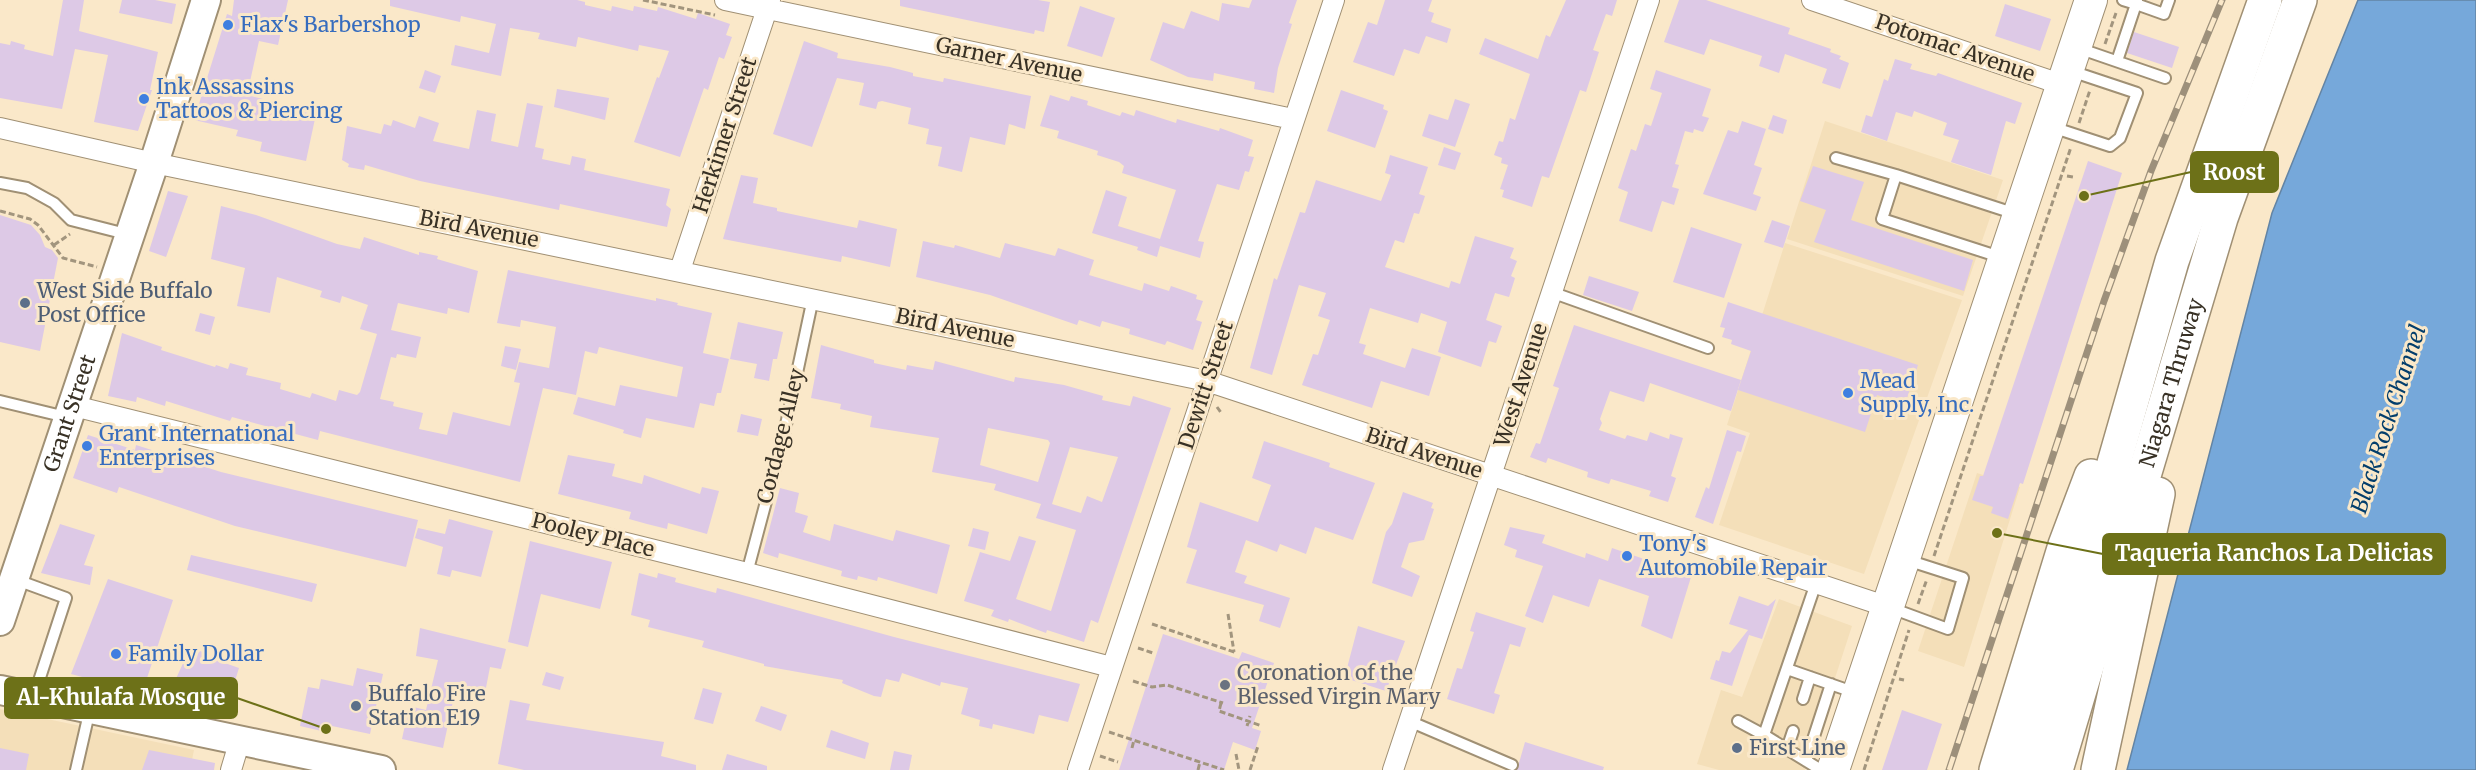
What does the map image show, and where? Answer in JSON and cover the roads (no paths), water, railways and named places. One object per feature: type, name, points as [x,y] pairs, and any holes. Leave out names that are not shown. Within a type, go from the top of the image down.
[{"type":"highway","points":[[2007,766],[2065,545],[2172,261],[2265,0]]},
{"type":"highway","name":"Niagara Thruway","points":[[2056,770],[2221,218],[2301,0]]},
{"type":"highway","points":[[2098,770],[2186,378],[2205,272]]},
{"type":"main road","points":[[1820,766],[1845,689],[1901,612],[1918,563],[2019,215],[2062,131],[2080,67],[2091,0]]},
{"type":"street","name":"Grant Street","points":[[2,612],[154,163],[206,0]]},
{"type":"street","name":"Dewitt Street","points":[[1078,770],[1334,0]]},
{"type":"street","name":"West Avenue","points":[[1393,770],[1649,0]]},
{"type":"street","name":"Potomac Avenue","points":[[1812,0],[2080,67]]},
{"type":"street","name":"Garner Avenue","points":[[725,9],[769,4],[1293,119]]},
{"type":"street","name":"Herkimer Street","points":[[680,270],[769,4]]},
{"type":"street","name":"Bird Avenue","points":[[0,128],[154,163],[680,270],[1207,381],[1901,612]]},
{"type":"street","name":"Pooley Place","points":[[71,412],[747,573],[1111,667]]},
{"type":"street","points":[[0,690],[381,770]]},
{"type":"street","points":[[231,770],[240,740]]},
{"type":"lane","points":[[2122,0],[2137,2],[2164,14],[2169,0]]},
{"type":"lane","points":[[2117,61],[2137,2]]},
{"type":"lane","points":[[2080,67],[2117,61],[2165,78]]},
{"type":"lane","points":[[2062,131],[2110,146],[2120,138],[2137,93],[2080,67]]},
{"type":"lane","points":[[1836,158],[2019,215]]},
{"type":"lane","points":[[1896,176],[1882,219],[2005,259]]},
{"type":"lane","points":[[0,183],[27,188],[54,203],[71,220],[130,235]]},
{"type":"lane","points":[[1551,292],[1708,348]]},
{"type":"lane","name":"Cordage Alley","points":[[747,573],[784,434],[813,298]]},
{"type":"lane","points":[[0,401],[71,412]]},
{"type":"lane","points":[[1901,612],[1948,629],[1964,578],[1918,563]]},
{"type":"lane","points":[[14,579],[66,598],[34,697]]},
{"type":"lane","points":[[1764,735],[1816,583]]},
{"type":"lane","points":[[1786,669],[1845,689]]},
{"type":"lane","points":[[1803,699],[1810,677]]},
{"type":"lane","points":[[76,770],[90,708]]},
{"type":"lane","points":[[1409,721],[1512,765]]},
{"type":"lane","points":[[1738,721],[1820,766],[1821,770]]},
{"type":"lane","points":[[1787,749],[1793,730]]},
{"type":"water","name":"Black Rock Channel","points":[[2358,0],[2476,0],[2476,770],[2127,770],[2272,213]]},
{"type":"railway","points":[[1949,770],[2104,301],[2151,171],[2222,0]]},
{"type":"place","name":"Flax's Barbershop","points":[[228,25]]},
{"type":"place","name":"Ink Assassins Tattoos & Piercing","points":[[144,99]]},
{"type":"place","name":"Roost","points":[[2084,196]]},
{"type":"place","name":"West Side Buffalo Post Office","points":[[25,303]]},
{"type":"place","name":"Mead Supply, Inc.","points":[[1848,393]]},
{"type":"place","name":"Grant International Enterprises","points":[[87,446]]},
{"type":"place","name":"Taqueria Ranchos La Delicias","points":[[1997,533]]},
{"type":"place","name":"Tony's Automobile Repair","points":[[1627,556]]},
{"type":"place","name":"Family Dollar","points":[[116,654]]},
{"type":"place","name":"Coronation of the Blessed Virgin Mary","points":[[1225,685]]},
{"type":"place","name":"Buffalo Fire Station E19","points":[[356,706]]},
{"type":"place","name":"Al-Khulafa Mosque","points":[[326,729]]},
{"type":"place","name":"First Line","points":[[1737,748]]}]
